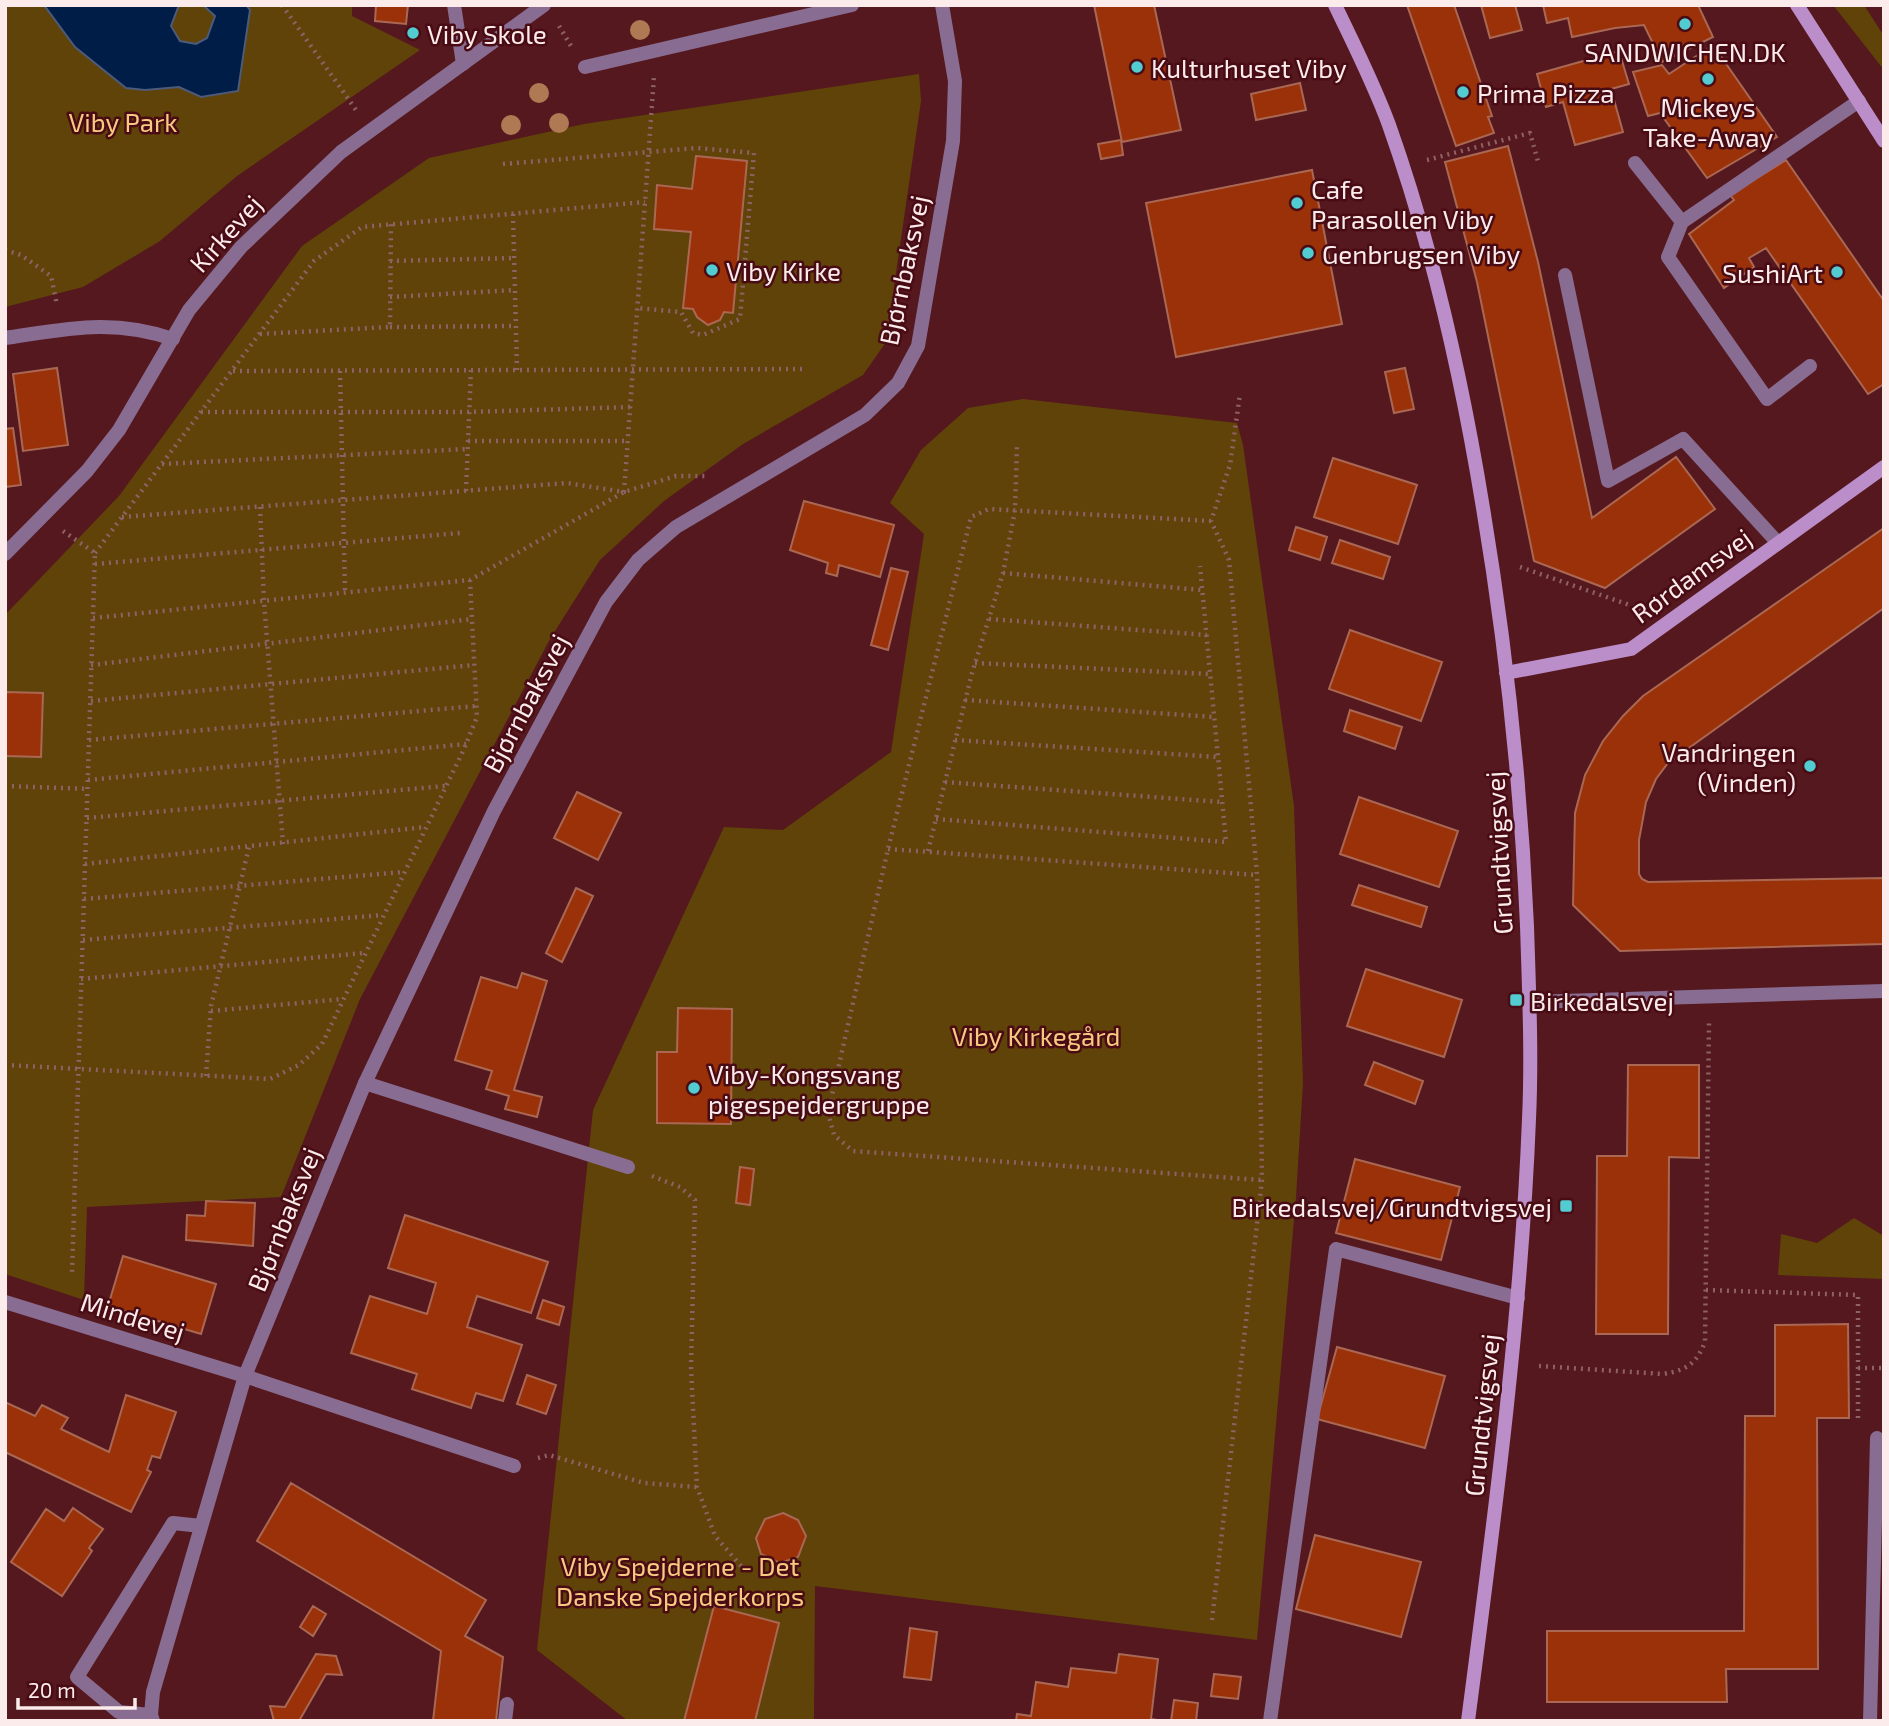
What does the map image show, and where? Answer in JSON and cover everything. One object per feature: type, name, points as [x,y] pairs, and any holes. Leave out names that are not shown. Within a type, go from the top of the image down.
[{"type":"street","points":[[454,5],[463,64]]},
{"type":"street","points":[[585,67],[852,5]]},
{"type":"street","name":"Bjørnbaksvej","points":[[201,1526],[173,1524],[77,1677],[119,1712],[152,1718],[153,1692],[246,1376],[365,1083],[494,811],[606,602],[638,560],[676,527],[865,415],[898,383],[918,346],[953,141],[955,81],[942,5]]},
{"type":"street","name":"Grundtvigsvej","points":[[1335,5],[1389,125],[1451,340],[1472,437],[1491,557],[1519,774],[1530,1002],[1529,1118],[1512,1365],[1468,1721]]},
{"type":"street","points":[[1797,5],[1884,141]]},
{"type":"street","name":"Kirkevej","points":[[5,554],[87,471],[120,430],[189,310],[241,247],[341,152],[463,64],[548,10]]},
{"type":"street","points":[[1810,366],[1767,399],[1668,257],[1682,222],[1859,101]]},
{"type":"street","points":[[1635,163],[1682,222]]},
{"type":"street","points":[[1565,275],[1608,481],[1683,439],[1778,543]]},
{"type":"street","points":[[5,338],[85,327],[119,326],[146,330],[173,339]]},
{"type":"street","name":"Rørdamsvej","points":[[1506,673],[1631,649],[1884,467]]},
{"type":"street","points":[[1530,1002],[1884,991]]},
{"type":"street","points":[[365,1083],[628,1167]]},
{"type":"street","points":[[1270,1721],[1336,1249],[1518,1298]]},
{"type":"street","name":"Mindevej","points":[[5,1302],[246,1376],[514,1466]]},
{"type":"street","points":[[1870,1721],[1877,1438]]},
{"type":"street","points":[[505,1721],[507,1704]]},
{"type":"path","points":[[282,5],[371,130]]},
{"type":"path","points":[[548,10],[585,67]]},
{"type":"path","points":[[624,492],[652,105]]},
{"type":"path","points":[[1402,166],[1530,133],[1539,165]]},
{"type":"path","points":[[503,164],[697,148],[754,153],[740,319],[703,335],[693,333],[681,312],[637,308]]},
{"type":"path","points":[[72,1273],[95,553],[314,261],[362,227],[645,202]]},
{"type":"path","points":[[513,214],[517,370]]},
{"type":"path","points":[[390,327],[391,224]]},
{"type":"path","points":[[5,250],[20,255],[51,276],[63,330]]},
{"type":"path","points":[[390,261],[514,258]]},
{"type":"path","points":[[390,297],[515,290]]},
{"type":"path","points":[[259,334],[390,327],[516,326]]},
{"type":"path","points":[[232,371],[803,369]]},
{"type":"path","points":[[466,491],[471,370]]},
{"type":"path","points":[[340,371],[345,592]]},
{"type":"path","points":[[1212,1620],[1262,1180],[1257,875],[1229,561],[1211,521],[1230,466],[1240,394]]},
{"type":"path","points":[[201,412],[469,412],[630,407]]},
{"type":"path","points":[[468,440],[628,441]]},
{"type":"path","points":[[928,851],[975,663],[1003,573],[1015,510],[1017,444]]},
{"type":"path","points":[[162,464],[468,449]]},
{"type":"path","points":[[93,618],[470,580],[624,492],[676,476],[710,476],[735,492]]},
{"type":"path","points":[[122,517],[567,483],[624,492]]},
{"type":"path","points":[[260,507],[264,601],[283,844]]},
{"type":"path","points":[[1211,521],[989,509],[971,517],[888,849],[828,1112],[834,1135],[853,1151],[1262,1180]]},
{"type":"path","points":[[42,516],[95,553]]},
{"type":"path","points":[[95,564],[460,533]]},
{"type":"path","points":[[1491,557],[1671,620]]},
{"type":"path","points":[[936,819],[1226,842],[1200,566]]},
{"type":"path","points":[[1003,573],[1202,590]]},
{"type":"path","points":[[5,1065],[270,1079],[299,1065],[322,1044],[477,717],[470,580]]},
{"type":"path","points":[[91,665],[472,619]]},
{"type":"path","points":[[989,619],[1207,635]]},
{"type":"path","points":[[975,663],[1210,674]]},
{"type":"path","points":[[91,701],[474,665]]},
{"type":"path","points":[[965,701],[1214,717]]},
{"type":"path","points":[[89,740],[476,706]]},
{"type":"path","points":[[955,740],[1218,757]]},
{"type":"path","points":[[88,780],[466,744]]},
{"type":"path","points":[[945,782],[1222,802]]},
{"type":"path","points":[[5,786],[88,789]]},
{"type":"path","points":[[87,818],[446,786]]},
{"type":"path","points":[[85,863],[426,827]]},
{"type":"path","points":[[205,1076],[211,1011],[249,847]]},
{"type":"path","points":[[888,849],[1257,875]]},
{"type":"path","points":[[84,900],[404,872]]},
{"type":"path","points":[[83,940],[384,915]]},
{"type":"path","points":[[81,979],[365,953]]},
{"type":"path","points":[[1512,1365],[1663,1374],[1683,1370],[1699,1356],[1705,1342],[1709,996]]},
{"type":"path","points":[[211,1011],[344,999]]},
{"type":"path","points":[[628,1167],[680,1187],[695,1200],[691,1368],[697,1487],[715,1536],[748,1574]]},
{"type":"path","points":[[1706,1290],[1858,1295],[1858,1422]]},
{"type":"path","points":[[1858,1368],[1884,1368]]},
{"type":"path","points":[[514,1466],[549,1455],[644,1483],[697,1487]]},
{"type":"green space","name":"Viby Park","points":[[5,5],[352,5],[352,16],[420,50],[237,176],[160,241],[83,287],[5,307]]},
{"type":"green space","points":[[1833,5],[1864,5],[1884,36],[1884,70]]},
{"type":"green space","points":[[919,74],[921,101],[886,342],[863,375],[743,444],[664,501],[600,560],[550,639],[360,999],[281,1197],[87,1207],[84,1300],[5,1274],[5,615],[119,496],[302,246],[429,158],[584,124]]},
{"type":"green space","name":"Viby Kirkegård","points":[[1023,399],[1237,423],[1243,445],[1294,806],[1303,1083],[1296,1197],[1257,1640],[815,1586],[814,1721],[628,1721],[537,1650],[593,1110],[724,827],[783,830],[891,752],[924,534],[890,503],[921,450],[968,408]]},
{"type":"green space","points":[[1854,1218],[1884,1236],[1884,1279],[1778,1275],[1781,1234],[1817,1243]]},
{"type":"water","points":[[44,5],[179,5],[171,26],[180,41],[196,44],[207,38],[215,16],[203,5],[246,5],[250,10],[238,91],[201,97],[179,87],[145,90],[126,88],[75,47]]},
{"type":"building","points":[[376,5],[408,5],[406,24],[375,21]]},
{"type":"building","name":"Kulturhuset Viby","points":[[1094,5],[1154,5],[1181,130],[1122,142]]},
{"type":"building","points":[[1407,5],[1454,5],[1492,116],[1488,117],[1494,133],[1456,146]]},
{"type":"building","points":[[1481,5],[1515,5],[1522,30],[1490,38]]},
{"type":"building","points":[[1543,5],[1698,5],[1713,37],[1662,62],[1644,25],[1572,37],[1568,18],[1547,23]]},
{"type":"building","points":[[1713,45],[1777,137],[1707,178],[1660,113],[1648,116],[1633,72],[1662,65],[1669,74]]},
{"type":"building","points":[[1619,51],[1629,84],[1611,89],[1623,132],[1575,145],[1563,102],[1546,107],[1537,74]]},
{"type":"building","points":[[1300,83],[1306,110],[1256,120],[1251,94]]},
{"type":"building","points":[[1121,140],[1123,155],[1101,159],[1098,144]]},
{"type":"building","points":[[1508,146],[1538,262],[1592,518],[1676,457],[1715,509],[1605,588],[1534,561],[1477,282],[1445,162]]},
{"type":"building","name":"Viby Kirke","points":[[696,156],[747,161],[733,313],[724,312],[720,320],[708,325],[697,317],[693,309],[683,308],[691,232],[654,229],[657,185],[692,189]]},
{"type":"building","points":[[1786,160],[1884,301],[1884,384],[1868,394],[1766,248],[1749,258],[1754,267],[1724,288],[1689,234],[1734,200],[1730,195]]},
{"type":"building","points":[[1312,170],[1342,324],[1176,357],[1146,203]]},
{"type":"building","points":[[57,368],[68,445],[23,451],[13,374]]},
{"type":"building","points":[[1405,368],[1414,409],[1394,413],[1385,372]]},
{"type":"building","points":[[13,428],[21,485],[5,487],[5,429]]},
{"type":"building","points":[[1333,458],[1417,485],[1398,544],[1314,517]]},
{"type":"building","points":[[804,501],[894,525],[880,577],[839,565],[837,576],[826,573],[828,563],[790,550]]},
{"type":"building","points":[[1296,527],[1327,537],[1320,560],[1289,550]]},
{"type":"building","points":[[1884,528],[1884,608],[1668,763],[1656,779],[1646,802],[1639,840],[1639,874],[1648,882],[1884,878],[1884,944],[1620,951],[1573,905],[1575,813],[1585,775],[1603,741],[1643,696]]},
{"type":"building","points":[[1340,540],[1390,557],[1383,579],[1332,563]]},
{"type":"building","points":[[891,568],[908,572],[888,650],[871,645]]},
{"type":"building","points":[[1350,630],[1442,662],[1421,721],[1329,689]]},
{"type":"building","points":[[5,692],[43,693],[41,757],[5,756]]},
{"type":"building","points":[[1350,710],[1402,727],[1395,749],[1344,731]]},
{"type":"building","points":[[577,792],[621,813],[598,860],[554,838]]},
{"type":"building","points":[[1359,797],[1458,831],[1439,887],[1340,854]]},
{"type":"building","points":[[1359,885],[1427,907],[1421,927],[1352,905]]},
{"type":"building","points":[[576,888],[593,896],[562,962],[546,953]]},
{"type":"building","points":[[1366,969],[1462,1000],[1444,1057],[1347,1026]]},
{"type":"building","points":[[522,973],[547,981],[514,1090],[542,1097],[537,1117],[505,1109],[509,1096],[486,1089],[492,1071],[455,1060],[481,977],[517,988]]},
{"type":"building","name":"Viby-Kongsvang pigespejdergruppe","points":[[678,1008],[732,1009],[731,1124],[657,1123],[657,1052],[677,1052]]},
{"type":"building","points":[[1374,1062],[1423,1081],[1415,1104],[1365,1085]]},
{"type":"building","points":[[1628,1065],[1699,1065],[1699,1158],[1669,1157],[1668,1334],[1596,1334],[1597,1156],[1627,1156]]},
{"type":"building","points":[[1355,1159],[1460,1187],[1441,1260],[1336,1233]]},
{"type":"building","points":[[740,1167],[754,1169],[750,1205],[736,1203]]},
{"type":"building","points":[[206,1201],[255,1203],[253,1246],[186,1240],[187,1215],[205,1216]]},
{"type":"building","points":[[405,1215],[548,1262],[531,1313],[477,1296],[467,1327],[522,1345],[503,1401],[476,1393],[471,1408],[412,1389],[417,1374],[351,1353],[370,1296],[427,1314],[436,1283],[388,1268]]},
{"type":"building","points":[[123,1256],[216,1284],[201,1334],[108,1306]]},
{"type":"building","points":[[543,1300],[564,1307],[559,1325],[537,1318]]},
{"type":"building","points":[[1848,1324],[1849,1418],[1817,1418],[1818,1669],[1726,1669],[1727,1702],[1547,1702],[1547,1631],[1744,1631],[1745,1416],[1775,1416],[1775,1325]]},
{"type":"building","points":[[1337,1347],[1445,1376],[1425,1448],[1317,1419]]},
{"type":"building","points":[[527,1375],[556,1385],[546,1414],[517,1404]]},
{"type":"building","points":[[126,1395],[176,1412],[160,1458],[152,1456],[147,1470],[151,1472],[131,1512],[5,1452],[5,1402],[35,1416],[42,1405],[68,1418],[61,1429],[109,1452]]},
{"type":"building","points":[[291,1483],[486,1600],[465,1636],[503,1657],[496,1721],[433,1721],[441,1651],[257,1541]]},
{"type":"building","points":[[73,1508],[103,1529],[89,1548],[92,1551],[62,1596],[11,1562],[46,1509],[64,1521]]},
{"type":"building","points":[[783,1513],[798,1520],[806,1536],[798,1557],[780,1563],[761,1554],[756,1538],[765,1519]]},
{"type":"building","points":[[1315,1535],[1421,1562],[1401,1637],[1296,1609]]},
{"type":"building","points":[[313,1606],[326,1614],[313,1636],[300,1627]]},
{"type":"building","points":[[714,1606],[779,1623],[755,1721],[684,1721]]},
{"type":"building","points":[[910,1628],[937,1632],[931,1680],[904,1677]]},
{"type":"building","points":[[316,1654],[336,1656],[342,1675],[326,1674],[299,1721],[274,1721],[270,1706],[285,1707]]},
{"type":"building","points":[[1119,1654],[1158,1659],[1151,1719],[1164,1721],[1016,1721],[1017,1714],[1031,1716],[1036,1682],[1068,1687],[1071,1668],[1116,1673]]},
{"type":"building","points":[[1214,1674],[1241,1677],[1238,1699],[1211,1696]]},
{"type":"building","points":[[1174,1700],[1198,1703],[1196,1721],[1171,1721]]},
{"type":"place","name":"SANDWICHEN.DK","points":[[1685,24]]},
{"type":"place","name":"Viby Skole","points":[[413,33]]},
{"type":"place","name":"Kulturhuset Viby","points":[[1137,67]]},
{"type":"place","name":"Mickeys Take-Away","points":[[1708,79]]},
{"type":"place","name":"Prima Pizza","points":[[1463,92]]},
{"type":"place","name":"Cafe Parasollen Viby","points":[[1297,203]]},
{"type":"place","name":"Genbrugsen Viby","points":[[1308,253]]},
{"type":"place","name":"Viby Kirke","points":[[712,270]]},
{"type":"place","name":"SushiArt","points":[[1837,272]]},
{"type":"place","name":"Vandringen (Vinden)","points":[[1810,766]]},
{"type":"place","name":"Birkedalsvej","points":[[1516,1000]]},
{"type":"place","name":"Viby-Kongsvang pigespejdergruppe","points":[[694,1088]]},
{"type":"place","name":"Birkedalsvej/Grundtvigsvej","points":[[1566,1206]]},
{"type":"park label","name":"Viby Spejderne - Det Danske Spejderkorps","points":[[680,1580]]}]
